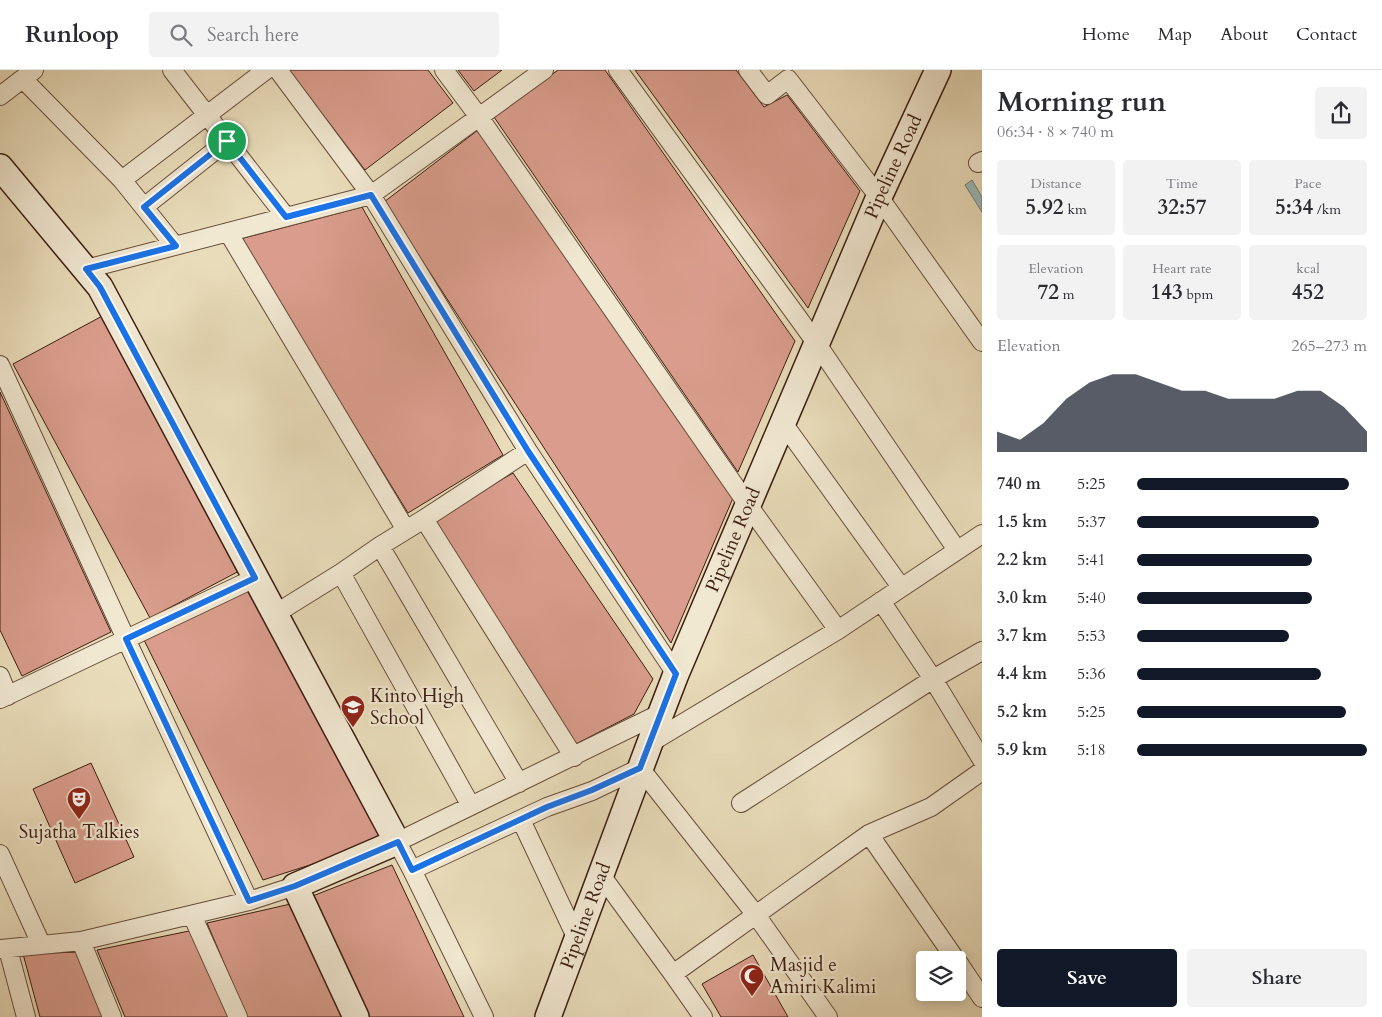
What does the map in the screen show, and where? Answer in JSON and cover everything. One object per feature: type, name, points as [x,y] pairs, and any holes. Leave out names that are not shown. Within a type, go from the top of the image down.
[{"type":"street","points":[[172,70],[286,217]]},
{"type":"street","points":[[122,180],[266,70]]},
{"type":"street","points":[[278,70],[371,195],[528,451],[676,674]]},
{"type":"street","points":[[444,70],[479,117],[748,505],[838,630]]},
{"type":"street","points":[[86,269],[371,195],[544,70]]},
{"type":"street","points":[[618,70],[817,344],[957,550]]},
{"type":"street","points":[[748,70],[767,95],[788,79],[879,197],[982,342]]},
{"type":"street","name":"Pipeline Road","points":[[548,1017],[676,674],[879,197],[938,70]]},
{"type":"street","points":[[0,96],[28,74],[122,180],[176,246]]},
{"type":"street","points":[[144,207],[227,141]]},
{"type":"street","points":[[0,168],[100,287],[398,842],[484,1017]]},
{"type":"street","points":[[228,232],[406,530]]},
{"type":"street","points":[[0,365],[249,901]]},
{"type":"street","points":[[783,423],[902,587]]},
{"type":"street","points":[[275,614],[528,451]]},
{"type":"street","points":[[424,519],[574,757]]},
{"type":"street","points":[[650,743],[838,630],[982,534]]},
{"type":"street","points":[[380,546],[518,784]]},
{"type":"street","points":[[341,573],[471,806]]},
{"type":"street","points":[[0,676],[4,698],[255,578]]},
{"type":"street","points":[[882,601],[933,679],[982,760]]},
{"type":"street","points":[[741,804],[933,679],[982,651]]},
{"type":"street","points":[[26,1017],[4,949],[81,941],[249,901],[295,886],[398,842],[661,713]]},
{"type":"street","points":[[412,870],[547,807],[592,790],[640,768],[756,915],[828,1017]]},
{"type":"street","points":[[674,974],[869,834],[931,807],[982,771]]},
{"type":"street","points":[[521,820],[577,939]]},
{"type":"street","points":[[869,834],[950,951]]},
{"type":"street","points":[[0,854],[41,944]]},
{"type":"street","points":[[601,876],[674,974],[703,1017]]},
{"type":"street","points":[[295,886],[356,1017]]},
{"type":"street","points":[[192,915],[238,1017]]},
{"type":"street","points":[[81,941],[112,1017]]},
{"type":"street","points":[[966,974],[982,998]]},
{"type":"water","points":[[972,180],[982,197],[982,212],[965,185]]},
{"type":"building","points":[[289,70],[428,70],[453,103],[365,170]]},
{"type":"building","points":[[458,70],[502,70],[474,91]]},
{"type":"building","points":[[558,70],[605,70],[795,341],[738,472],[494,117]]},
{"type":"building","points":[[635,70],[736,70],[764,107],[787,95],[860,191],[808,308]]},
{"type":"building","points":[[478,130],[733,498],[671,643],[384,202]]},
{"type":"building","points":[[362,207],[503,455],[408,513],[240,239]]},
{"type":"building","points":[[106,314],[243,569],[150,618],[13,364]]},
{"type":"building","points":[[0,392],[111,632],[22,676],[0,630]]},
{"type":"building","points":[[513,473],[653,679],[634,714],[574,745],[433,519]]},
{"type":"building","points":[[250,589],[385,841],[263,880],[144,640]]},
{"type":"building","points":[[91,763],[134,857],[75,883],[33,789]]},
{"type":"building","points":[[392,865],[464,1017],[367,1017],[310,897]]},
{"type":"building","points":[[295,903],[350,1017],[247,1017],[207,923]]},
{"type":"building","points":[[194,930],[231,1017],[125,1017],[97,950]]},
{"type":"building","points":[[79,952],[104,1017],[40,1017],[23,954]]},
{"type":"building","points":[[753,955],[788,1017],[721,1017],[702,984]]},
{"type":"place","name":"Kinto High School","points":[[353,728]]},
{"type":"place","name":"Sujatha Talkies","points":[[79,820]]},
{"type":"place","name":"Masjid e Amiri Kalimi","points":[[752,997]]},
{"type":"route","points":[[227,141],[286,217],[371,195],[528,451],[676,674],[640,768],[592,790],[547,807],[412,870],[398,842],[295,886],[249,901],[126,639],[255,578],[100,287],[86,269],[176,246],[144,207],[227,141]]}]
